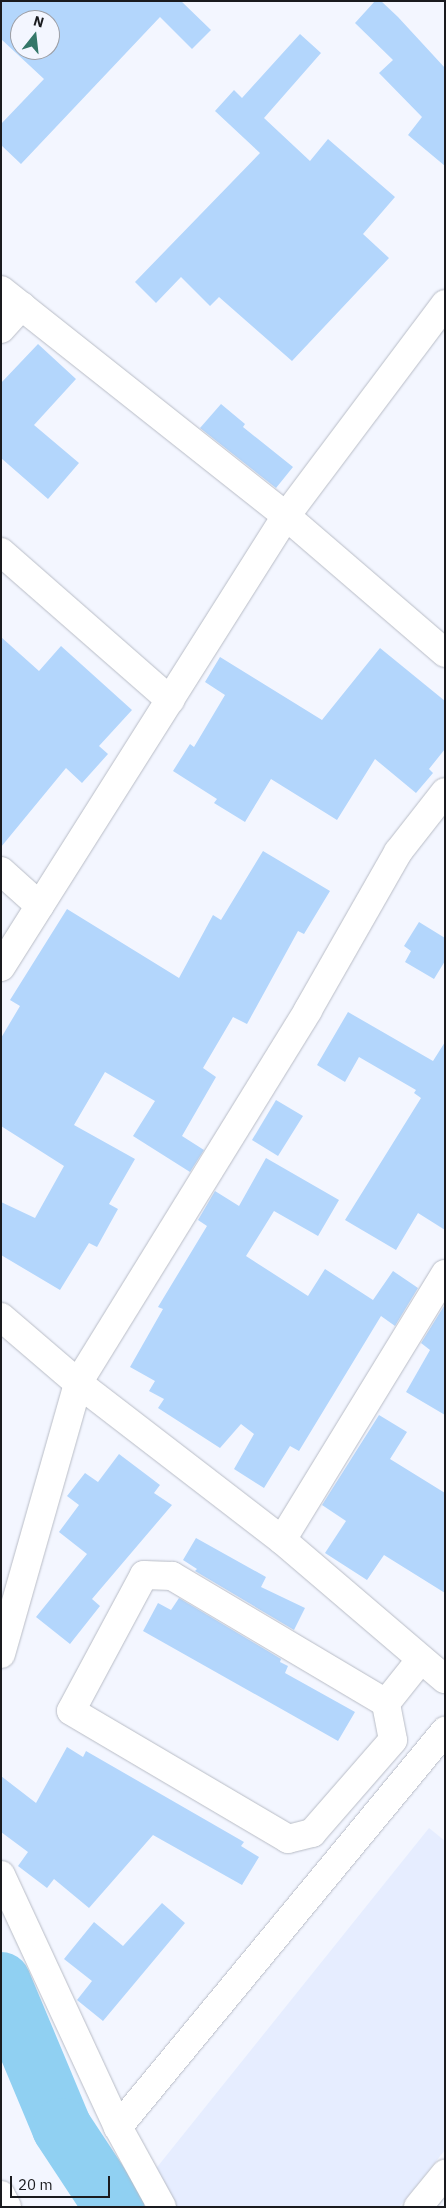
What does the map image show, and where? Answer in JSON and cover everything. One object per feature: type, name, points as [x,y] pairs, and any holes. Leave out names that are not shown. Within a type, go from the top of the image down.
[{"type":"street","points":[[1,329],[12,298],[286,516],[445,653]]},
{"type":"street","points":[[1,966],[286,516],[445,304]]},
{"type":"street","points":[[1,552],[170,700]]},
{"type":"street","points":[[1,1654],[78,1383],[308,1010],[398,852],[445,792]]},
{"type":"street","points":[[1,871],[40,906]]},
{"type":"street","points":[[282,1540],[445,1274]]},
{"type":"street","points":[[1,1317],[78,1383],[282,1540],[445,1679]]},
{"type":"street","points":[[386,1703],[172,1576],[144,1575],[71,1711],[288,1838],[312,1832],[393,1740],[386,1703],[421,1659]]},
{"type":"street","points":[[118,2127],[445,1731]]},
{"type":"street","points":[[1,1875],[118,2127],[162,2207]]},
{"type":"street","points":[[418,2207],[445,2174]]},
{"type":"street","points":[[1,2194],[7,2207]]},
{"type":"shaded area","points":[[429,1828],[445,1841],[445,2150],[399,2207],[176,2207],[154,2171]]},
{"type":"building","points":[[1,1],[181,1],[211,30],[192,49],[160,17],[21,164],[1,145],[1,124],[44,79],[24,60],[60,60],[60,10],[10,10],[10,47],[1,39]]},
{"type":"building","points":[[375,1],[381,1],[398,17],[445,68],[445,166],[408,135],[422,117],[379,73],[393,60],[355,23]]},
{"type":"building","points":[[300,34],[321,53],[264,118],[310,161],[328,139],[395,197],[363,234],[389,258],[292,361],[219,297],[210,306],[181,277],[156,303],[135,282],[260,153],[215,111],[234,90],[242,98]]},
{"type":"building","points":[[38,344],[76,379],[34,425],[79,463],[48,499],[1,458],[1,383]]},
{"type":"building","points":[[221,404],[245,424],[243,427],[293,467],[276,488],[200,428]]},
{"type":"building","points":[[1,637],[39,671],[61,646],[132,710],[99,746],[108,754],[82,783],[66,768],[1,847]]},
{"type":"building","points":[[380,648],[445,701],[445,749],[429,769],[433,773],[416,793],[375,759],[337,820],[271,779],[245,822],[214,803],[217,799],[173,771],[190,744],[194,747],[225,695],[205,682],[220,657],[322,720]]},
{"type":"building","points":[[263,851],[330,891],[304,934],[298,931],[247,1024],[233,1017],[203,1068],[216,1077],[182,1136],[204,1150],[190,1172],[133,1136],[155,1101],[105,1072],[74,1125],[135,1159],[109,1204],[118,1209],[97,1247],[89,1243],[60,1290],[1,1255],[1,1202],[35,1218],[64,1166],[1,1126],[1,1038],[20,1006],[10,1000],[67,909],[179,978],[213,915],[221,920]]},
{"type":"building","points":[[419,922],[445,938],[445,961],[434,979],[405,962],[411,951],[404,946]]},
{"type":"building","points":[[348,1012],[433,1061],[445,1042],[445,1230],[418,1213],[396,1250],[345,1220],[421,1098],[414,1093],[416,1090],[359,1057],[345,1082],[317,1065]]},
{"type":"building","points":[[276,1100],[303,1116],[278,1156],[252,1140]]},
{"type":"building","points":[[266,1158],[339,1200],[318,1236],[274,1211],[246,1256],[308,1296],[325,1269],[373,1300],[393,1271],[418,1288],[395,1326],[381,1316],[299,1451],[290,1446],[264,1488],[234,1469],[254,1434],[241,1424],[220,1448],[158,1408],[164,1399],[149,1391],[155,1381],[130,1367],[163,1309],[158,1307],[207,1226],[198,1220],[215,1191],[239,1206]]},
{"type":"building","points":[[444,1306],[445,1415],[406,1392],[430,1350],[421,1343]]},
{"type":"building","points":[[379,1415],[407,1432],[390,1459],[445,1493],[445,1593],[384,1555],[367,1580],[325,1553],[346,1521],[322,1505]]},
{"type":"building","points":[[119,1454],[160,1485],[154,1493],[172,1505],[92,1599],[100,1606],[70,1644],[36,1617],[87,1554],[59,1532],[79,1505],[67,1496],[85,1473],[98,1482]]},
{"type":"building","points":[[196,1538],[266,1577],[261,1587],[305,1608],[294,1630],[195,1571],[197,1569],[183,1560]]},
{"type":"building","points":[[179,1598],[281,1659],[280,1662],[288,1666],[285,1673],[355,1712],[338,1741],[143,1631],[158,1603],[171,1610]]},
{"type":"building","points":[[67,1747],[83,1757],[86,1751],[244,1842],[241,1846],[259,1857],[242,1885],[153,1835],[89,1908],[54,1879],[47,1888],[18,1866],[28,1852],[1,1832],[1,1776],[36,1803]]},
{"type":"building","points":[[162,1903],[185,1923],[103,2021],[77,2000],[92,1981],[64,1959],[94,1922],[123,1946]]},
{"type":"waterway","points":[[1,1982],[62,2128],[114,2207]]}]
